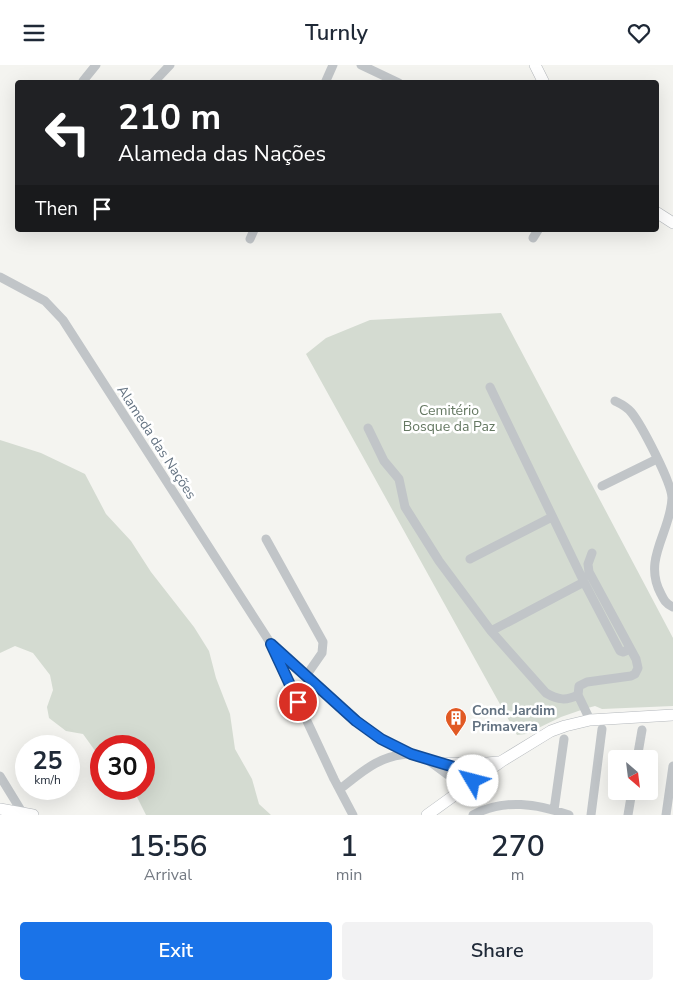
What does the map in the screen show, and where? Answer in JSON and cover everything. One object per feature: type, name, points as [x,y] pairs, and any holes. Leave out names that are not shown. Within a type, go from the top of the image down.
[{"type":"main road","points":[[535,65],[542,80]]},
{"type":"main road","points":[[659,214],[673,223]]},
{"type":"main road","points":[[427,815],[502,761],[551,731],[590,720],[673,715]]},
{"type":"main road","points":[[445,763],[476,765],[502,761]]},
{"type":"main road","points":[[0,809],[27,813]]},
{"type":"street","points":[[84,80],[96,65]]},
{"type":"street","points":[[156,80],[170,65]]},
{"type":"street","points":[[326,80],[333,65]]},
{"type":"street","points":[[361,65],[393,80]]},
{"type":"street","points":[[250,239],[253,232]]},
{"type":"street","name":"Alameda das Nações","points":[[0,277],[45,301],[63,320],[271,644],[353,815]]},
{"type":"street","points":[[490,387],[584,582],[620,651],[623,652],[630,649]]},
{"type":"street","points":[[615,401],[631,411],[670,485],[672,497],[670,511],[655,561],[654,577],[664,601],[673,607]]},
{"type":"street","points":[[368,428],[384,461],[399,479],[405,507],[439,561],[491,631],[546,693],[564,700],[578,695]]},
{"type":"street","points":[[602,486],[657,459]]},
{"type":"street","points":[[470,559],[552,517]]},
{"type":"street","points":[[266,539],[323,642],[322,653],[306,676]]},
{"type":"street","points":[[590,720],[578,695],[579,686],[583,683],[627,677],[638,671],[638,664],[589,572],[588,564],[592,553]]},
{"type":"street","points":[[491,631],[584,582]]},
{"type":"street","name":"Alameda das Nações","points":[[271,644],[366,729],[394,747],[458,769],[469,784]]},
{"type":"street","points":[[591,815],[602,729]]},
{"type":"street","points":[[639,750],[642,730]]},
{"type":"street","points":[[554,810],[564,739]]},
{"type":"street","name":"Alameda das Nações","points":[[340,789],[374,763],[396,755],[411,754]]},
{"type":"street","name":"Alameda das Nações","points":[[427,759],[469,784]]},
{"type":"street","points":[[666,815],[673,765]]},
{"type":"street","points":[[0,776],[27,813]]},
{"type":"street","points":[[628,815],[630,800]]},
{"type":"street","points":[[473,815],[489,808],[517,804],[531,805],[569,815]]},
{"type":"green space","name":"Cemitério Bosque da Paz","points":[[501,313],[673,638],[673,706],[602,709],[595,706],[561,717],[526,734],[517,735],[306,354],[326,338],[370,320]]},
{"type":"green space","points":[[0,440],[41,453],[85,474],[106,514],[131,541],[151,572],[194,627],[209,651],[216,678],[230,714],[235,749],[252,779],[259,804],[271,815],[146,815],[138,800],[155,800],[155,735],[90,735],[90,744],[83,734],[66,731],[49,718],[47,707],[53,690],[50,675],[33,653],[15,646],[0,653]]},
{"type":"place","name":"Cond. Jardim Primavera","points":[[456,737]]},
{"type":"route","points":[[298,702],[271,644],[366,729],[394,747],[454,767],[473,781]]}]
